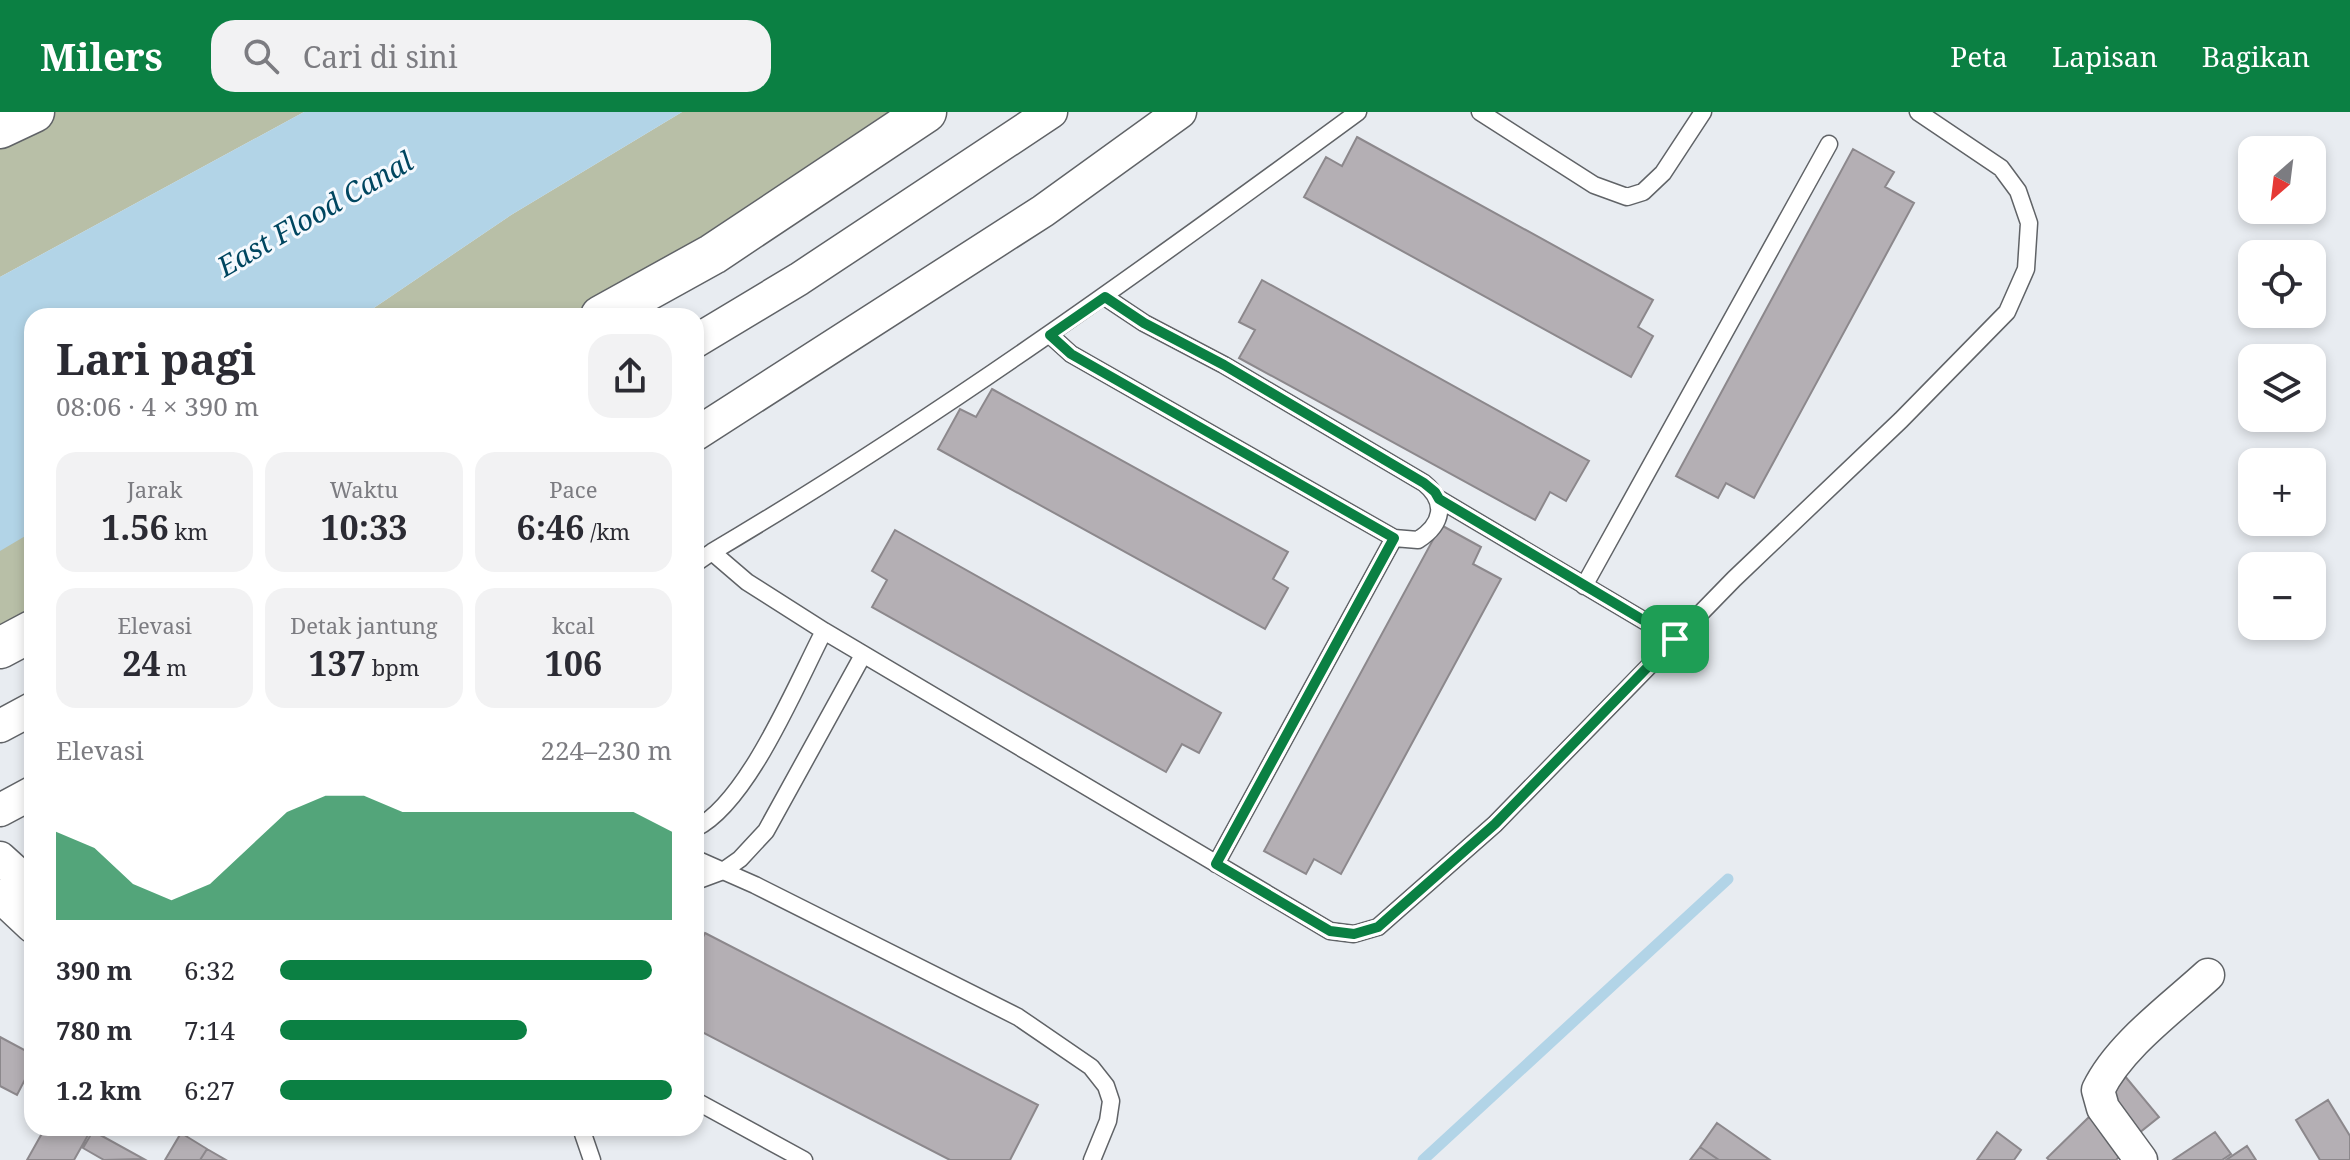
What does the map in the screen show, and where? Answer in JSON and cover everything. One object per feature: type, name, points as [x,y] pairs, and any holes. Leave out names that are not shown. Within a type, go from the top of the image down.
[{"type":"street","points":[[0,128],[34,112]]},
{"type":"street","points":[[615,308],[713,254],[926,112]]},
{"type":"street","points":[[704,336],[799,279],[1051,112]]},
{"type":"street","points":[[704,429],[1043,211],[1180,112]]},
{"type":"street","points":[[0,648],[24,635]]},
{"type":"street","points":[[0,726],[24,713]]},
{"type":"street","points":[[0,810],[24,797]]},
{"type":"street","points":[[0,858],[24,880]]},
{"type":"street","points":[[0,896],[24,918]]},
{"type":"street","points":[[2141,1160],[2103,1108],[2098,1090],[2107,1071],[2208,975]]},
{"type":"lane","points":[[704,558],[801,499],[1050,335],[1358,112]]},
{"type":"lane","points":[[1480,112],[1594,185],[1627,197],[1643,192],[1663,173],[1703,112]]},
{"type":"lane","points":[[712,552],[747,582],[863,655],[1330,931],[1354,934],[1378,927],[1495,824],[1675,639],[2007,312],[2026,269],[2029,223],[2018,191],[2001,168],[1918,112]]},
{"type":"lane","points":[[1584,586],[1829,144]]},
{"type":"lane","points":[[1050,335],[1071,354],[1394,538],[1418,540],[1425,535],[1440,509],[1435,492],[1424,483],[1224,365],[1144,323],[1105,297]]},
{"type":"lane","points":[[1439,499],[1675,639]]},
{"type":"lane","points":[[1216,864],[1394,538]]},
{"type":"lane","points":[[704,824],[741,788],[824,631]]},
{"type":"lane","points":[[704,878],[723,871],[740,859],[766,831],[863,655]]},
{"type":"lane","points":[[704,863],[1018,1017],[1091,1067],[1106,1086],[1111,1101],[1108,1121],[1092,1160]]},
{"type":"lane","points":[[704,1105],[804,1160]]},
{"type":"lane","points":[[584,1136],[592,1160]]},
{"type":"green space","points":[[48,112],[304,112],[0,277],[0,136]]},
{"type":"green space","points":[[682,112],[926,112],[614,308],[374,308],[511,215]]},
{"type":"green space","points":[[24,536],[24,636],[0,650],[0,550]]},
{"type":"water","name":"East Flood Canal","points":[[304,112],[682,112],[511,215],[374,308],[24,308],[24,537],[0,551],[0,277]]},
{"type":"building","points":[[1357,137],[1653,300],[1638,327],[1653,336],[1631,377],[1304,197],[1326,157],[1342,166]]},
{"type":"building","points":[[1853,149],[1894,172],[1885,187],[1914,203],[1754,498],[1726,483],[1718,498],[1676,476]]},
{"type":"building","points":[[1262,280],[1589,461],[1566,501],[1550,492],[1535,520],[1239,358],[1255,330],[1239,322]]},
{"type":"building","points":[[992,389],[1288,552],[1273,579],[1288,588],[1265,629],[938,449],[960,409],[976,417]]},
{"type":"building","points":[[1441,525],[1481,547],[1473,564],[1501,579],[1341,874],[1314,859],[1306,874],[1264,851]]},
{"type":"building","points":[[895,530],[1221,713],[1199,753],[1182,744],[1166,772],[872,607],[887,580],[872,571]]},
{"type":"building","points":[[704,935],[1038,1105],[1010,1160],[950,1160],[704,1033]]},
{"type":"building","points":[[0,1037],[24,1050],[24,1081],[17,1095],[0,1086]]},
{"type":"building","points":[[2124,1075],[2159,1117],[2139,1133],[2105,1091]]},
{"type":"building","points":[[2328,1100],[2350,1136],[2350,1160],[2320,1160],[2296,1120]]},
{"type":"building","points":[[2089,1117],[2124,1152],[2116,1160],[2049,1160],[2047,1158]]},
{"type":"building","points":[[1717,1123],[1770,1160],[1719,1160],[1700,1147]]},
{"type":"building","points":[[1997,1132],[2021,1150],[2014,1160],[1977,1160]]},
{"type":"building","points":[[2215,1132],[2231,1154],[2222,1160],[2173,1160]]},
{"type":"building","points":[[40,1136],[88,1136],[74,1160],[27,1160]]},
{"type":"building","points":[[90,1136],[102,1136],[144,1159],[104,1160],[83,1148]]},
{"type":"building","points":[[179,1136],[186,1136],[207,1149],[200,1160],[165,1160]]},
{"type":"building","points":[[2247,1146],[2256,1160],[2226,1160]]},
{"type":"building","points":[[1700,1147],[1719,1160],[1690,1160]]},
{"type":"building","points":[[207,1149],[226,1160],[200,1160]]},
{"type":"waterway","points":[[1423,1160],[1728,879]]},
{"type":"route","points":[[1105,297],[1144,323],[1224,365],[1424,483],[1439,499],[1675,639],[1495,824],[1378,927],[1354,934],[1330,931],[1216,864],[1394,538],[1071,354],[1050,335],[1105,297]]}]
